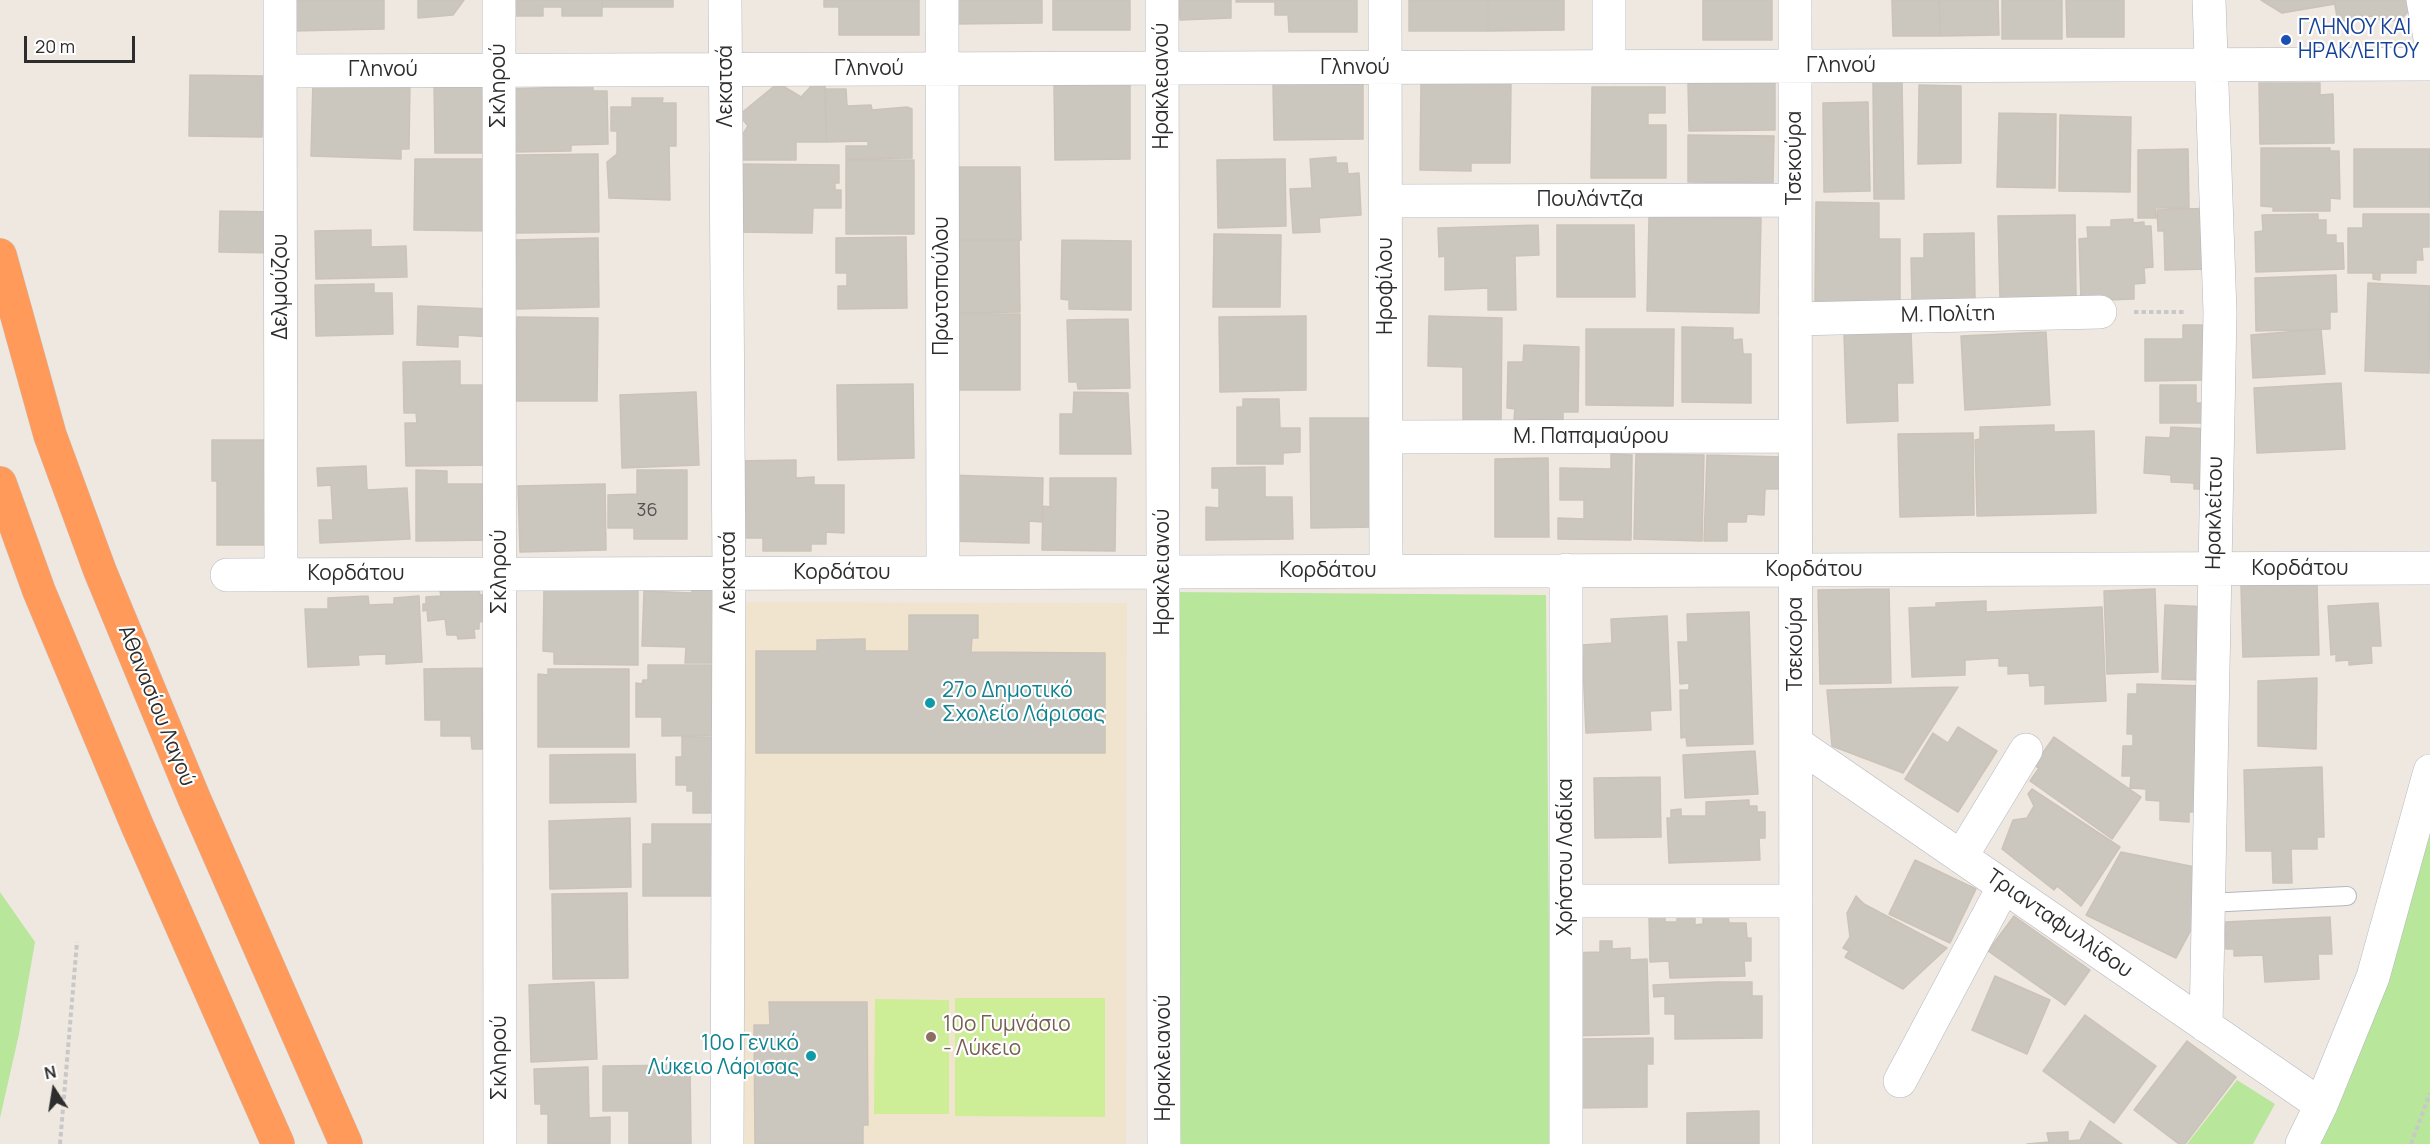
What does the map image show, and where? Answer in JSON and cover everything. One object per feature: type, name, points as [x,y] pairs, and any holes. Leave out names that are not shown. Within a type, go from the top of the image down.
[{"type":"highway","name":"Αθανασίου Λαγού","points":[[0,255],[50,435],[100,571],[194,798],[346,1144]]},
{"type":"highway","points":[[0,483],[39,591],[133,815],[278,1144]]},
{"type":"street","name":"Δελμούζου","points":[[280,0],[281,574]]},
{"type":"street","name":"Σκληρού","points":[[499,0],[501,1144]]},
{"type":"street","name":"Λεκατσά","points":[[725,0],[729,573],[727,1144]]},
{"type":"street","name":"Πρωτοπούλου","points":[[942,0],[943,572]]},
{"type":"street","name":"Ηρακλειανού","points":[[1162,0],[1164,1144]]},
{"type":"street","name":"Ηροφίλου","points":[[1385,0],[1386,571]]},
{"type":"street","points":[[1609,0],[1609,67]]},
{"type":"street","name":"Τσεκούρα","points":[[1795,0],[1796,1144]]},
{"type":"street","name":"Ηρακλείτου","points":[[2206,1026],[2220,312],[2209,0]]},
{"type":"street","points":[[2422,0],[2430,38]]},
{"type":"street","name":"Γληνού","points":[[281,71],[2430,64]]},
{"type":"street","name":"Πουλάντζα","points":[[1386,201],[1795,200]]},
{"type":"street","name":"Μ. Πολίτη","points":[[1795,319],[2100,312]]},
{"type":"street","name":"Μ. Παπαμαύρου","points":[[1386,437],[1796,436]]},
{"type":"street","name":"Κορδάτου","points":[[227,574],[2430,568]]},
{"type":"street","name":"Χρήστου Λαδίκα","points":[[1566,570],[1566,1144]]},
{"type":"street","name":"Τριανταφυλλίδου","points":[[1796,743],[2321,1106]]},
{"type":"street","points":[[1961,857],[2026,750]]},
{"type":"street","points":[[2302,1144],[2321,1106],[2373,977],[2430,771]]},
{"type":"street","points":[[1900,1081],[2004,886]]},
{"type":"street","points":[[1566,901],[1796,901]]},
{"type":"lane","points":[[2208,903],[2347,896]]},
{"type":"path","points":[[2100,312],[2220,312]]},
{"type":"path","points":[[60,1144],[77,942]]},
{"type":"path","points":[[2411,1144],[2430,1093]]},
{"type":"shaded area","points":[[737,602],[1127,603],[1126,1144],[735,1144]]},
{"type":"green space","points":[[1170,592],[1546,595],[1551,1144],[1174,1144]]},
{"type":"green space","points":[[2430,835],[2430,1144],[2314,1144],[2386,983]]},
{"type":"green space","points":[[0,892],[35,942],[19,1034],[0,1118]]},
{"type":"green space","points":[[955,998],[1105,998],[1105,1117],[955,1116]]},
{"type":"green space","points":[[875,999],[949,1000],[949,1114],[874,1114]]},
{"type":"green space","points":[[2237,1080],[2275,1104],[2253,1144],[2187,1144]]},
{"type":"building","points":[[292,0],[384,0],[384,29],[293,31]]},
{"type":"building","points":[[418,0],[464,0],[453,15],[418,18]]},
{"type":"building","points":[[512,0],[602,0],[602,16],[562,16],[562,7],[543,7],[543,16],[512,16]]},
{"type":"building","points":[[602,0],[673,0],[673,7],[602,7]]},
{"type":"building","points":[[824,0],[919,0],[919,35],[839,35],[839,7],[824,7]]},
{"type":"building","points":[[954,0],[1042,0],[1042,23],[954,24]]},
{"type":"building","points":[[1053,0],[1130,0],[1130,30],[1053,30]]},
{"type":"building","points":[[1179,0],[1231,0],[1231,18],[1180,20]]},
{"type":"building","points":[[1236,0],[1357,0],[1357,32],[1289,32],[1288,15],[1275,15],[1275,2],[1236,2]]},
{"type":"building","points":[[1409,0],[1488,0],[1488,31],[1409,31]]},
{"type":"building","points":[[1488,0],[1564,0],[1564,30],[1488,31]]},
{"type":"building","points":[[1703,0],[1772,0],[1772,40],[1703,40]]},
{"type":"building","points":[[1892,0],[1939,0],[1940,36],[1893,36]]},
{"type":"building","points":[[1940,0],[1998,0],[1999,35],[1940,36]]},
{"type":"building","points":[[2002,0],[2062,0],[2062,39],[2002,39]]},
{"type":"building","points":[[2066,0],[2124,0],[2124,37],[2067,37]]},
{"type":"building","points":[[2261,0],[2334,0],[2335,4],[2282,13]]},
{"type":"building","points":[[2334,0],[2411,0],[2409,11],[2403,17],[2387,23],[2372,16],[2338,22]]},
{"type":"building","points":[[190,75],[263,76],[262,137],[189,136]]},
{"type":"building","points":[[313,80],[410,82],[409,149],[401,149],[401,159],[311,156]]},
{"type":"building","points":[[492,80],[494,153],[435,153],[434,81]]},
{"type":"building","points":[[1902,81],[1904,199],[1874,199],[1873,82]]},
{"type":"building","points":[[1363,82],[1363,139],[1274,140],[1273,83]]},
{"type":"building","points":[[778,83],[801,97],[814,83],[825,83],[826,142],[796,142],[796,160],[740,160],[739,140],[748,126],[739,115]]},
{"type":"building","points":[[1421,83],[1511,84],[1510,163],[1471,163],[1471,171],[1420,170]]},
{"type":"building","points":[[1688,83],[1775,83],[1775,130],[1689,131]]},
{"type":"building","points":[[2259,83],[2320,83],[2320,95],[2333,94],[2334,143],[2260,144]]},
{"type":"building","points":[[1130,84],[1130,159],[1055,160],[1054,85]]},
{"type":"building","points":[[1919,85],[1961,86],[1961,163],[1918,164]]},
{"type":"building","points":[[593,86],[593,91],[607,91],[608,144],[571,145],[571,151],[513,152],[512,89]]},
{"type":"building","points":[[1592,87],[1665,87],[1665,113],[1648,113],[1648,125],[1666,125],[1666,178],[1591,178]]},
{"type":"building","points":[[826,89],[846,89],[847,106],[871,105],[872,110],[907,107],[912,109],[912,158],[846,159],[846,146],[868,146],[868,141],[826,142]]},
{"type":"building","points":[[632,98],[663,98],[662,103],[676,103],[676,146],[669,146],[670,200],[609,198],[607,162],[617,154],[617,131],[611,131],[611,107],[632,107]]},
{"type":"building","points":[[1868,102],[1870,191],[1824,192],[1823,103]]},
{"type":"building","points":[[1999,113],[2056,114],[2055,188],[1997,187]]},
{"type":"building","points":[[2060,115],[2131,117],[2130,192],[2059,191]]},
{"type":"building","points":[[1688,135],[1774,136],[1773,183],[1688,182]]},
{"type":"building","points":[[2261,148],[2330,148],[2330,151],[2339,151],[2340,199],[2330,198],[2330,211],[2273,211],[2273,207],[2261,206]]},
{"type":"building","points":[[2188,149],[2189,208],[2155,208],[2156,218],[2138,218],[2138,150]]},
{"type":"building","points":[[2354,149],[2430,149],[2430,207],[2354,207]]},
{"type":"building","points":[[598,154],[599,232],[515,233],[514,155]]},
{"type":"building","points":[[1336,157],[1336,163],[1347,163],[1348,174],[1359,173],[1361,215],[1319,218],[1320,232],[1293,233],[1290,189],[1312,188],[1310,159]]},
{"type":"building","points":[[415,159],[493,159],[492,231],[414,230]]},
{"type":"building","points":[[1285,159],[1286,226],[1218,228],[1217,160]]},
{"type":"building","points":[[846,160],[914,160],[914,234],[846,234]]},
{"type":"building","points":[[735,164],[839,165],[839,183],[835,183],[835,190],[841,190],[841,208],[813,208],[812,233],[735,232]]},
{"type":"building","points":[[955,167],[1020,167],[1021,240],[955,240]]},
{"type":"building","points":[[1816,202],[1879,203],[1879,239],[1900,239],[1900,302],[1815,301]]},
{"type":"building","points":[[2216,208],[2212,269],[2165,270],[2164,231],[2158,231],[2157,210]]},
{"type":"building","points":[[220,211],[277,212],[277,253],[219,252]]},
{"type":"building","points":[[2318,214],[2318,220],[2326,220],[2326,235],[2336,235],[2336,243],[2343,243],[2344,269],[2256,272],[2255,232],[2263,231],[2262,215]]},
{"type":"building","points":[[2363,214],[2429,214],[2429,247],[2422,247],[2423,260],[2416,260],[2416,273],[2380,273],[2380,280],[2373,279],[2373,273],[2348,273],[2348,228],[2363,228]]},
{"type":"building","points":[[2075,215],[2076,299],[2000,300],[1998,216]]},
{"type":"building","points":[[1649,216],[1761,218],[1759,313],[1647,311]]},
{"type":"building","points":[[2133,219],[2133,223],[2144,222],[2144,226],[2151,226],[2153,267],[2144,268],[2145,283],[2134,284],[2134,299],[2081,301],[2079,239],[2088,238],[2087,227],[2111,227],[2111,220]]},
{"type":"building","points":[[1538,225],[1539,255],[1515,256],[1516,310],[1488,310],[1488,288],[1445,290],[1445,256],[1439,257],[1438,228]]},
{"type":"building","points":[[1557,225],[1634,225],[1635,297],[1557,297]]},
{"type":"building","points":[[371,230],[371,247],[406,246],[407,277],[316,279],[315,231]]},
{"type":"building","points":[[1974,233],[1975,299],[1912,300],[1911,258],[1924,258],[1924,234]]},
{"type":"building","points":[[1214,234],[1281,235],[1280,307],[1213,307]]},
{"type":"building","points":[[906,237],[907,308],[838,309],[838,286],[847,286],[847,273],[836,273],[836,238]]},
{"type":"building","points":[[598,238],[599,307],[516,309],[515,240]]},
{"type":"building","points":[[955,240],[1019,240],[1020,312],[955,313]]},
{"type":"building","points":[[1062,240],[1131,241],[1131,310],[1069,309],[1069,300],[1061,299]]},
{"type":"building","points":[[2336,275],[2337,312],[2330,312],[2330,329],[2256,331],[2255,278]]},
{"type":"building","points":[[2368,283],[2430,286],[2429,373],[2365,371]]},
{"type":"building","points":[[374,284],[374,293],[392,293],[393,334],[316,336],[315,285]]},
{"type":"building","points":[[418,306],[493,309],[493,337],[458,335],[458,347],[417,345]]},
{"type":"building","points":[[950,314],[1020,314],[1020,390],[950,390]]},
{"type":"building","points":[[1306,316],[1306,390],[1220,392],[1219,317]]},
{"type":"building","points":[[1429,316],[1502,318],[1501,423],[1463,423],[1463,367],[1428,366]]},
{"type":"building","points":[[517,317],[598,318],[597,401],[516,401]]},
{"type":"building","points":[[1128,319],[1130,388],[1078,389],[1077,382],[1069,382],[1067,320]]},
{"type":"building","points":[[2183,325],[2206,325],[2206,380],[2145,381],[2145,339],[2183,339]]},
{"type":"building","points":[[1682,327],[1733,328],[1733,340],[1742,339],[1743,354],[1751,354],[1751,403],[1682,402]]},
{"type":"building","points":[[1586,329],[1674,329],[1673,406],[1586,405]]},
{"type":"building","points":[[2321,329],[2325,374],[2253,378],[2251,335]]},
{"type":"building","points":[[1911,332],[1913,383],[1897,383],[1898,421],[1847,423],[1844,335]]},
{"type":"building","points":[[2046,332],[2050,405],[1965,410],[1961,336]]},
{"type":"building","points":[[1524,345],[1579,347],[1578,412],[1563,412],[1563,420],[1514,419],[1515,409],[1507,408],[1508,362],[1523,362]]},
{"type":"building","points":[[460,361],[460,385],[492,385],[494,465],[406,466],[405,423],[417,423],[416,413],[404,413],[403,362]]},
{"type":"building","points":[[2341,383],[2345,449],[2257,453],[2254,388]]},
{"type":"building","points":[[913,384],[914,458],[838,460],[837,385]]},
{"type":"building","points":[[2160,385],[2196,385],[2196,403],[2211,403],[2211,423],[2160,423]]},
{"type":"building","points":[[696,392],[699,465],[622,468],[620,395]]},
{"type":"building","points":[[1074,392],[1128,393],[1131,454],[1060,454],[1060,414],[1073,414]]},
{"type":"building","points":[[1243,399],[1279,399],[1280,428],[1300,428],[1300,452],[1283,453],[1283,464],[1237,464],[1237,407],[1243,407]]},
{"type":"building","points":[[1310,418],[1375,418],[1376,527],[1311,528]]},
{"type":"building","points":[[2054,425],[2054,432],[2094,431],[2096,513],[1977,516],[1975,440],[1980,439],[1980,427]]},
{"type":"building","points":[[2171,427],[2210,429],[2208,489],[2194,489],[2194,483],[2171,482],[2171,475],[2144,473],[2146,437],[2170,438]]},
{"type":"building","points":[[1973,433],[1974,515],[1900,517],[1898,434]]},
{"type":"building","points":[[212,440],[279,440],[278,545],[217,545],[217,481],[212,481]]},
{"type":"building","points":[[1611,454],[1632,455],[1631,540],[1558,539],[1558,518],[1584,519],[1584,500],[1560,500],[1560,468],[1611,469]]},
{"type":"building","points":[[1636,454],[1704,455],[1702,541],[1634,539]]},
{"type":"building","points":[[1707,455],[1782,457],[1781,489],[1765,489],[1764,515],[1747,514],[1746,522],[1727,522],[1727,541],[1704,541]]},
{"type":"building","points":[[1548,458],[1549,537],[1495,537],[1495,459]]},
{"type":"building","points":[[796,460],[796,478],[814,477],[814,485],[844,485],[844,533],[826,532],[826,544],[811,544],[811,551],[763,551],[763,538],[738,538],[734,461]]},
{"type":"building","points":[[366,466],[367,490],[407,488],[410,539],[320,543],[319,520],[333,520],[331,485],[318,486],[317,468]]},
{"type":"building","points":[[1265,467],[1265,497],[1292,497],[1293,539],[1206,540],[1206,507],[1219,508],[1219,488],[1212,488],[1212,468]]},
{"type":"building","points":[[416,470],[447,471],[447,484],[494,484],[495,540],[416,541]]},
{"type":"building","points":[[637,470],[687,470],[687,539],[634,539],[634,528],[608,528],[608,495],[637,494]]},
{"type":"building","points":[[948,475],[1043,478],[1042,522],[1029,521],[1029,543],[946,541]]},
{"type":"building","points":[[1050,478],[1116,478],[1115,551],[1042,550],[1043,506],[1050,507]]},
{"type":"building","points":[[605,484],[606,550],[520,552],[518,486]]},
{"type":"building","points":[[638,583],[638,665],[554,664],[554,652],[543,651],[544,589]]},
{"type":"building","points":[[692,584],[725,585],[723,663],[685,663],[686,647],[642,646],[644,591],[692,593]]},
{"type":"building","points":[[2317,584],[2319,655],[2243,657],[2241,586]]},
{"type":"building","points":[[465,587],[465,591],[479,590],[480,595],[492,594],[488,621],[479,622],[479,629],[474,629],[475,638],[458,639],[457,635],[447,635],[445,619],[428,621],[427,610],[423,611],[423,604],[426,604],[426,597],[441,596],[440,591]]},
{"type":"building","points":[[1889,589],[1891,683],[1820,684],[1818,590]]},
{"type":"building","points":[[2155,589],[2158,672],[2107,674],[2104,591]]},
{"type":"building","points":[[368,596],[369,605],[394,604],[394,598],[419,596],[422,662],[386,664],[386,654],[358,655],[359,665],[308,667],[305,609],[328,609],[328,598]]},
{"type":"building","points":[[1986,601],[1986,612],[2102,607],[2106,701],[2045,704],[2045,685],[2030,686],[2029,673],[2008,674],[2008,666],[1999,666],[1999,658],[1965,660],[1965,675],[1912,677],[1909,608],[1936,607],[1936,603]]},
{"type":"building","points":[[2378,603],[2381,646],[2371,646],[2372,663],[2349,665],[2349,660],[2336,661],[2336,654],[2331,655],[2328,606]]},
{"type":"building","points":[[2165,605],[2209,607],[2205,680],[2162,679]]},
{"type":"building","points":[[1749,612],[1753,744],[1687,746],[1686,737],[1681,738],[1680,690],[1689,690],[1689,683],[1680,684],[1678,642],[1688,642],[1687,614]]},
{"type":"building","name":"27ο Δημοτικό Σχολείο Λάρισας","points":[[909,615],[978,615],[978,638],[972,638],[971,652],[1105,653],[1105,753],[756,753],[756,651],[817,651],[817,640],[865,639],[865,651],[909,651]]},
{"type":"building","points":[[1667,616],[1671,710],[1650,711],[1651,730],[1586,733],[1582,645],[1612,643],[1611,619]]},
{"type":"building","points":[[648,665],[723,665],[723,735],[662,736],[662,717],[636,717],[636,683],[642,684],[643,680],[648,680]]},
{"type":"building","points":[[488,668],[496,749],[472,749],[471,736],[441,736],[441,720],[425,720],[424,669]]},
{"type":"building","points":[[548,669],[629,669],[629,747],[538,747],[538,674],[548,675]]},
{"type":"building","points":[[2317,678],[2316,749],[2258,746],[2258,681]]},
{"type":"building","points":[[2137,684],[2205,686],[2201,812],[2189,812],[2189,822],[2160,820],[2160,801],[2146,800],[2146,789],[2130,788],[2131,776],[2122,776],[2123,746],[2133,746],[2133,734],[2127,734],[2128,694],[2137,694]]},
{"type":"building","points":[[1958,687],[1903,773],[1832,746],[1827,690]]},
{"type":"building","points":[[1958,727],[1997,751],[1958,812],[1905,779],[1933,733],[1948,743]]},
{"type":"building","points":[[682,737],[722,737],[722,813],[693,813],[693,791],[687,791],[687,785],[676,785],[676,757],[682,757]]},
{"type":"building","points":[[2054,737],[2141,797],[2112,839],[2030,781],[2039,768],[2034,765]]},
{"type":"building","points":[[1755,751],[1758,794],[1685,798],[1683,755]]},
{"type":"building","points":[[635,754],[636,802],[550,803],[550,755]]},
{"type":"building","points":[[2322,767],[2324,837],[2317,837],[2317,849],[2291,849],[2292,883],[2273,883],[2272,851],[2246,851],[2244,770]]},
{"type":"building","points":[[1660,777],[1661,837],[1595,838],[1594,778]]},
{"type":"building","points":[[2032,789],[2120,847],[2081,906],[2057,886],[2054,890],[2002,849],[2013,820],[2027,818],[2034,806],[2028,794]]},
{"type":"building","points":[[1749,800],[1749,806],[1757,806],[1757,812],[1765,812],[1765,838],[1759,838],[1760,860],[1669,863],[1667,818],[1671,818],[1671,810],[1681,809],[1681,816],[1706,816],[1706,802]]},
{"type":"building","points":[[630,818],[631,887],[550,889],[549,821]]},
{"type":"building","points":[[652,824],[720,824],[720,896],[643,896],[643,844],[652,844]]},
{"type":"building","points":[[2121,852],[2200,868],[2200,913],[2176,958],[2086,915]]},
{"type":"building","points":[[1915,860],[1976,889],[1950,943],[1889,914]]},
{"type":"building","points":[[627,893],[628,978],[553,979],[552,894]]},
{"type":"building","points":[[1856,896],[1864,904],[1947,948],[1903,989],[1845,957],[1849,951],[1843,948],[1850,937],[1847,913]]},
{"type":"building","points":[[1665,916],[1665,922],[1677,922],[1677,917],[1695,916],[1695,925],[1703,924],[1703,917],[1728,916],[1729,923],[1746,923],[1747,938],[1751,938],[1751,961],[1744,961],[1745,976],[1670,978],[1669,961],[1650,962],[1649,917]]},
{"type":"building","points":[[2014,916],[2090,970],[2065,1005],[1988,951]]},
{"type":"building","points":[[2330,917],[2332,954],[2318,954],[2319,979],[2265,982],[2263,955],[2234,956],[2234,949],[2226,949],[2225,922]]},
{"type":"building","points":[[1600,941],[1612,941],[1612,949],[1630,948],[1630,960],[1647,959],[1649,1034],[1569,1036],[1567,953],[1600,952]]},
{"type":"building","points":[[1995,976],[2050,1000],[2027,1054],[1972,1030]]},
{"type":"building","points":[[594,982],[597,1059],[531,1062],[529,985]]},
{"type":"building","points":[[1752,982],[1752,996],[1762,996],[1762,1038],[1675,1039],[1675,1014],[1665,1014],[1665,996],[1654,997],[1653,985]]},
{"type":"building","name":"10ο Γενικό Λύκειο Λάρισας","points":[[769,1002],[867,1002],[868,1125],[863,1125],[863,1144],[755,1144],[754,1025],[770,1025]]},
{"type":"building","points":[[2085,1015],[2156,1066],[2114,1123],[2043,1071]]},
{"type":"building","points":[[1653,1038],[1653,1064],[1647,1064],[1647,1107],[1575,1108],[1578,1039]]},
{"type":"building","points":[[2187,1041],[2236,1077],[2185,1144],[2179,1144],[2134,1110]]},
{"type":"building","points":[[690,1065],[691,1144],[629,1144],[629,1111],[603,1111],[603,1066]]},
{"type":"building","points":[[588,1067],[589,1118],[610,1117],[610,1144],[548,1144],[548,1114],[541,1114],[541,1104],[535,1104],[534,1069]]},
{"type":"building","points":[[1759,1111],[1759,1144],[1687,1144],[1687,1113]]},
{"type":"building","points":[[2090,1121],[2122,1144],[2027,1144],[2049,1142],[2047,1133],[2068,1132],[2068,1141],[2080,1140]]},
{"type":"place","name":"ΓΛΗΝΟΥ ΚΑΙ ΗΡΑΚΛΕΙΤΟΥ","points":[[2286,40]]},
{"type":"place","name":"27ο Δημοτικό Σχολείο Λάρισας","points":[[930,703]]},
{"type":"place","name":"10ο Γυμνάσιο - Λύκειο","points":[[931,1037]]},
{"type":"place","name":"10ο Γενικό Λύκειο Λάρισας","points":[[811,1056]]}]
